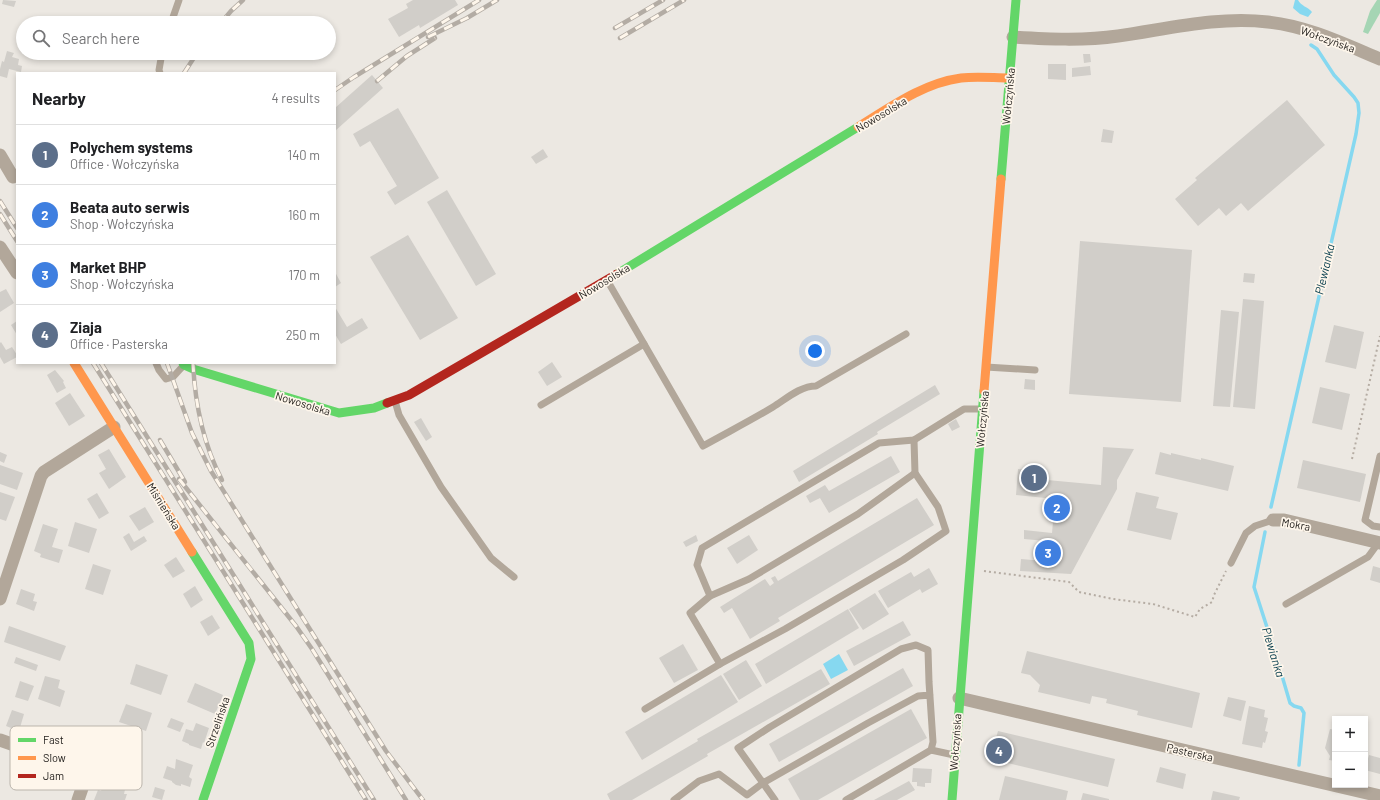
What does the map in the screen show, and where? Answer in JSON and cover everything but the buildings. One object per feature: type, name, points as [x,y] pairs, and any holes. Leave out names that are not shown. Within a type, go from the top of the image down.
[{"type":"street","name":"Wołczyńska","points":[[952,800],[958,698],[1016,0]]},
{"type":"street","name":"Wołczyńska","points":[[1013,37],[1069,40],[1092,39],[1208,22],[1234,20],[1257,21],[1281,24],[1308,31],[1380,59]]},
{"type":"street","name":"Nowosolska","points":[[184,364],[339,413],[374,408],[409,395],[607,280],[899,102],[922,90],[946,81],[1010,78]]},
{"type":"street","points":[[0,155],[15,180]]},
{"type":"street","points":[[0,247],[16,272]]},
{"type":"street","name":"Miśnieńska","points":[[75,364],[249,643],[251,651]]},
{"type":"street","points":[[0,599],[41,476],[44,472],[114,427]]},
{"type":"street","name":"Mokra","points":[[1272,520],[1284,520],[1379,542]]},
{"type":"street","name":"Strzelińska","points":[[203,800],[251,659],[251,651]]},
{"type":"street","name":"Pasterska","points":[[958,698],[1380,796]]},
{"type":"street","points":[[0,740],[10,744]]},
{"type":"street","points":[[78,800],[81,790]]},
{"type":"lane","points":[[174,16],[179,0]]},
{"type":"lane","points":[[160,72],[161,60]]},
{"type":"lane","points":[[607,280],[703,446],[809,386],[816,386],[906,334]]},
{"type":"lane","points":[[541,405],[644,344]]},
{"type":"lane","points":[[156,364],[166,379],[172,377],[184,364]]},
{"type":"lane","points":[[986,367],[1035,370]]},
{"type":"lane","points":[[395,400],[399,415],[441,487],[491,558],[514,577]]},
{"type":"lane","points":[[710,596],[698,565],[702,548],[879,442],[914,440],[964,409],[983,409]]},
{"type":"lane","points":[[645,710],[720,664],[792,626],[902,560],[946,531],[938,507],[915,473],[914,440]]},
{"type":"lane","points":[[1380,456],[1365,520],[1374,526],[1380,527]]},
{"type":"lane","points":[[720,664],[690,613],[710,596],[749,579],[858,514],[915,473]]},
{"type":"lane","name":"Mokra","points":[[1231,563],[1246,533],[1255,526],[1272,520]]},
{"type":"lane","points":[[1286,604],[1368,557],[1379,542]]},
{"type":"lane","points":[[775,800],[738,748],[770,727],[901,650],[916,645],[928,650],[933,742],[931,750]]},
{"type":"lane","points":[[674,800],[699,781],[719,774],[747,795],[763,783],[868,723],[918,696],[930,695]]},
{"type":"lane","points":[[846,800],[931,750],[954,755]]},
{"type":"path","points":[[1352,459],[1380,336]]},
{"type":"path","points":[[969,569],[1069,582],[1079,592],[1113,599],[1153,604],[1195,617],[1200,609],[1212,602],[1214,595],[1231,563]]},
{"type":"green space","points":[[1377,0],[1380,0],[1380,13],[1368,34],[1363,32],[1370,11]]},
{"type":"water","points":[[1295,0],[1298,0],[1312,12],[1308,17],[1300,14],[1293,8]]},
{"type":"water","points":[[839,654],[848,670],[831,679],[823,664]]},
{"type":"waterway","name":"Plewianka","points":[[1271,507],[1356,134],[1359,113],[1358,103],[1354,97],[1334,75],[1317,49],[1311,45]]},
{"type":"waterway","name":"Plewianka","points":[[1265,532],[1254,587],[1290,703],[1301,708],[1304,713],[1299,765]]},
{"type":"railway","points":[[227,16],[243,0]]},
{"type":"railway","points":[[336,89],[479,0]]},
{"type":"railway","points":[[428,37],[467,18],[497,0]]},
{"type":"railway","points":[[615,28],[663,0]]},
{"type":"railway","points":[[620,38],[684,0]]},
{"type":"railway","points":[[377,81],[407,56],[435,38]]},
{"type":"railway","points":[[185,72],[192,60]]},
{"type":"railway","points":[[0,201],[16,226]]},
{"type":"railway","points":[[0,214],[16,239]]},
{"type":"railway","points":[[94,364],[366,800]]},
{"type":"railway","points":[[102,364],[374,800]]},
{"type":"railway","points":[[167,364],[192,433],[211,471],[386,751],[423,800]]},
{"type":"railway","points":[[193,364],[201,423],[215,466],[222,480]]},
{"type":"railway","points":[[160,440],[185,482]]},
{"type":"railway","points":[[179,479],[296,626],[312,649],[406,800]]},
{"type":"traffic: fast","points":[[1001,179],[1016,0]]},
{"type":"traffic: fast","points":[[617,274],[858,127]]},
{"type":"traffic: fast","points":[[184,364],[193,369],[339,413],[374,408],[387,403]]},
{"type":"traffic: fast","points":[[952,800],[984,391]]},
{"type":"traffic: fast","points":[[192,552],[249,643],[251,659],[203,800]]},
{"type":"traffic: slow","points":[[858,127],[894,104],[933,85],[967,77],[1010,78]]},
{"type":"traffic: slow","points":[[984,391],[1001,179]]},
{"type":"traffic: slow","points":[[75,364],[192,552]]},
{"type":"traffic: jam","points":[[387,403],[409,395],[617,274]]},
{"type":"place","name":"Polychem systems","points":[[1034,478]]},
{"type":"place","name":"Beata auto serwis","points":[[1057,508]]},
{"type":"place","name":"Market BHP","points":[[1048,553]]},
{"type":"place","name":"Ziaja","points":[[999,751]]}]
